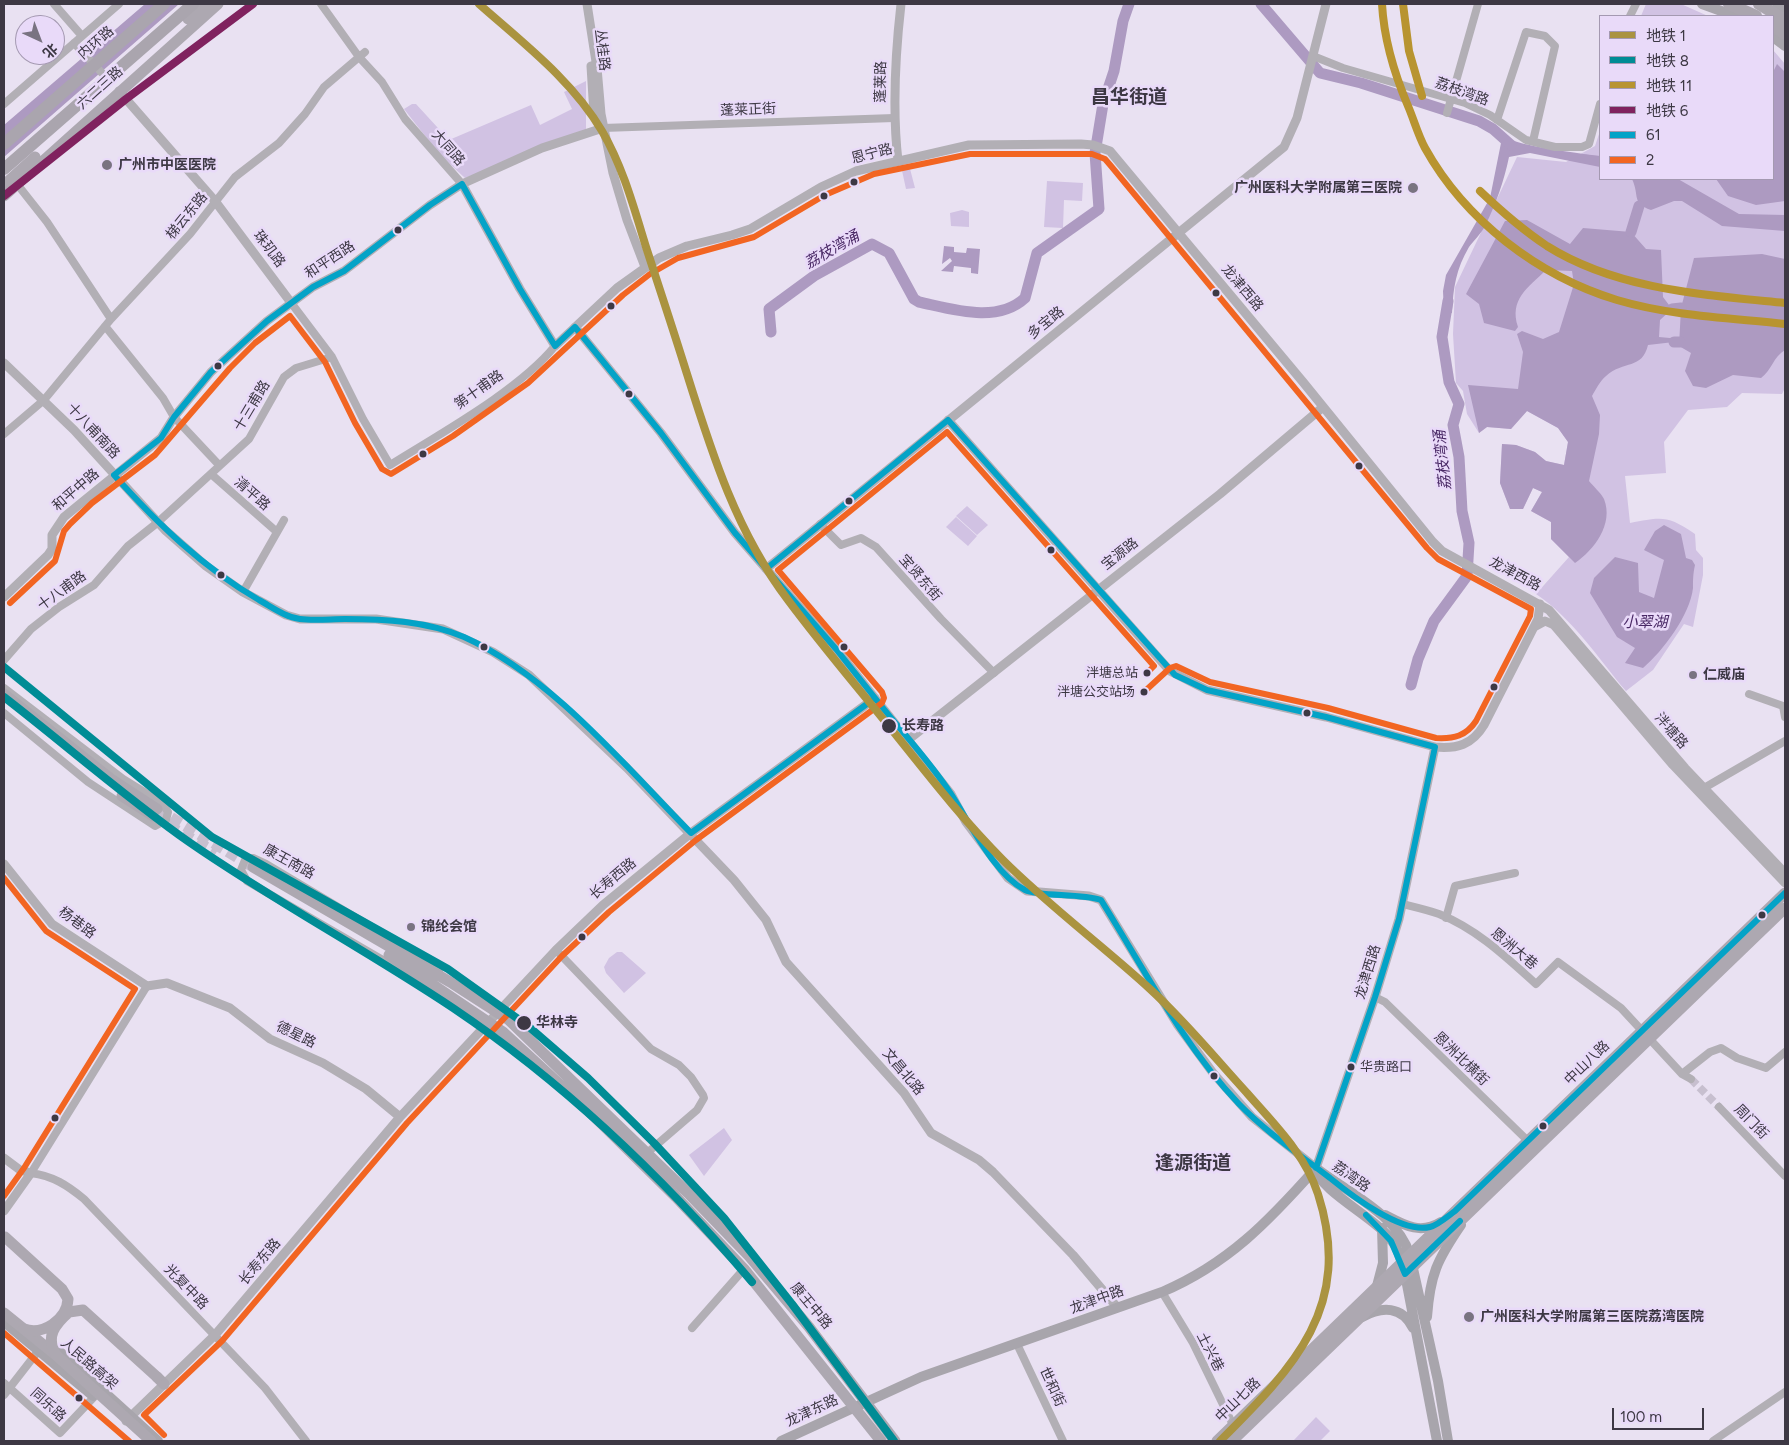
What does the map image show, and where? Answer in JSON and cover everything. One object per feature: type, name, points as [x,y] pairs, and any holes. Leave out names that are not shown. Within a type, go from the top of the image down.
[{"type":"highway","name":"内环路","points":[[4,144],[164,4]]},
{"type":"highway","points":[[4,169],[193,4]]},
{"type":"highway","points":[[1731,4],[1754,15]]},
{"type":"highway","points":[[1760,4],[1771,15]]},
{"type":"main road","name":"六二三路","points":[[4,185],[206,4]]},
{"type":"main road","name":"六二三路","points":[[4,196],[218,4]]},
{"type":"main road","points":[[1702,4],[1732,15]]},
{"type":"main road","points":[[1778,4],[1785,46]]},
{"type":"main road","points":[[4,694],[155,812],[108,786],[4,706]]},
{"type":"main road","name":"康王南路","points":[[251,870],[446,986],[500,1012]]},
{"type":"main road","name":"中山八路","points":[[1407,1265],[1468,1213],[1645,1035],[1784,899]]},
{"type":"main road","name":"康王南路","points":[[446,986],[491,1022]]},
{"type":"main road","name":"康王中路","points":[[500,1012],[647,1153],[749,1256],[809,1326],[895,1441]]},
{"type":"main road","name":"康王中路","points":[[491,1022],[595,1117],[700,1221],[744,1269],[881,1441]]},
{"type":"main road","name":"中山八路","points":[[1407,1265],[1455,1211],[1528,1141],[1645,1035]]},
{"type":"main road","name":"龙津中路","points":[[855,1407],[928,1374],[1162,1292],[1195,1277],[1231,1254],[1274,1215],[1316,1168]]},
{"type":"main road","name":"荔湾路","points":[[1316,1168],[1366,1204],[1399,1235],[1429,1343],[1438,1381],[1448,1441]]},
{"type":"main road","name":"荔湾路","points":[[1316,1168],[1322,1183],[1382,1228],[1407,1265],[1416,1333],[1437,1441]]},
{"type":"main road","points":[[1366,1204],[1403,1225],[1417,1229],[1432,1227],[1455,1211]]},
{"type":"main road","points":[[1429,1343],[1427,1319],[1432,1276],[1442,1254],[1468,1213]]},
{"type":"main road","points":[[1375,1289],[1383,1264],[1382,1228]]},
{"type":"main road","points":[[4,1236],[62,1288],[68,1299],[64,1310],[48,1328],[38,1332],[24,1329]]},
{"type":"main road","name":"中山七路","points":[[1217,1441],[1375,1289],[1407,1265]]},
{"type":"main road","name":"中山七路","points":[[1232,1441],[1355,1322],[1407,1265]]},
{"type":"main road","points":[[4,1307],[60,1351],[132,1415],[158,1441]]},
{"type":"main road","points":[[56,1354],[50,1341],[53,1330],[69,1312],[83,1310],[161,1380]]},
{"type":"main road","points":[[1355,1322],[1370,1313],[1391,1310],[1403,1314],[1416,1333]]},
{"type":"main road","name":"人民路高架","points":[[4,1313],[56,1354],[151,1441]]},
{"type":"main road","points":[[4,1322],[94,1397],[143,1441]]},
{"type":"main road","name":"龙津东路","points":[[781,1441],[855,1407]]},
{"type":"street","points":[[54,4],[82,36]]},
{"type":"street","points":[[4,104],[119,4]]},
{"type":"street","name":"大同路","points":[[321,4],[382,82],[405,119],[430,150],[462,184],[520,289],[555,346]]},
{"type":"street","name":"丛桂路","points":[[582,4],[591,69],[594,114],[603,128]]},
{"type":"street","name":"丛桂路","points":[[586,4],[595,55],[603,128],[620,199],[645,267]]},
{"type":"street","name":"蓬莱路","points":[[898,161],[894,118],[894,68],[901,4]]},
{"type":"street","points":[[1313,56],[1326,4]]},
{"type":"street","points":[[1447,113],[1478,4]]},
{"type":"street","points":[[1497,120],[1526,32],[1544,36],[1555,46],[1533,141]]},
{"type":"street","points":[[74,43],[101,73]]},
{"type":"street","name":"梯云东路","points":[[4,434],[44,400],[108,322],[190,234],[235,177],[279,143],[305,114],[324,87],[362,55]]},
{"type":"street","points":[[591,69],[595,55]]},
{"type":"street","name":"多宝路","points":[[766,569],[1284,147],[1295,126],[1313,56]]},
{"type":"street","name":"荔枝湾路","points":[[1313,56],[1343,68],[1452,99],[1475,108],[1497,120],[1521,137],[1565,148],[1582,147],[1589,144],[1599,108]]},
{"type":"street","name":"珠玑路","points":[[119,91],[215,201],[332,357],[363,419],[390,465]]},
{"type":"street","name":"蓬莱正街","points":[[603,128],[894,118]]},
{"type":"street","name":"和平西路","points":[[114,475],[161,438],[174,417],[215,369],[267,321],[313,287],[344,270],[462,184],[542,148],[603,128]]},
{"type":"street","name":"恩宁路","points":[[575,327],[617,288],[645,267],[687,246],[732,236],[750,228],[840,177],[871,166],[969,145],[1096,146],[1113,155],[1178,233]]},
{"type":"street","points":[[16,184],[46,222],[108,322],[163,398],[174,417],[219,465]]},
{"type":"street","name":"龙津西路","points":[[1178,233],[1424,532],[1448,554],[1538,604],[1532,629],[1480,732],[1461,747],[1435,746],[1402,904],[1375,996],[1316,1168]]},
{"type":"street","points":[[575,327],[652,422],[729,524],[875,698],[951,794],[966,822],[989,855],[1015,884],[1027,891],[1089,896],[1101,900],[1177,1024],[1215,1076],[1252,1117],[1316,1168]]},
{"type":"street","name":"第十甫路","points":[[390,465],[448,429],[523,376],[575,327]]},
{"type":"street","name":"十三甫路","points":[[157,523],[249,439],[284,377],[296,368],[332,357]]},
{"type":"street","name":"十八甫南路","points":[[4,363],[44,400],[157,523],[195,558],[243,592],[286,614]]},
{"type":"street","name":"宝源路","points":[[908,740],[1097,589],[1220,494],[1323,407]]},
{"type":"street","points":[[948,420],[1170,671],[1194,685],[1435,746]]},
{"type":"street","name":"清平路","points":[[211,474],[277,532]]},
{"type":"street","name":"和平中路","points":[[4,597],[48,555],[52,549],[52,535],[64,517],[114,475]]},
{"type":"street","points":[[243,592],[284,520]]},
{"type":"street","name":"十八甫路","points":[[4,660],[31,629],[59,607],[94,585],[122,551],[157,523]]},
{"type":"street","name":"宝贤东街","points":[[820,524],[842,545],[861,538],[876,547],[941,620],[994,673]]},
{"type":"street","points":[[1538,604],[1673,765],[1785,883]]},
{"type":"street","name":"泮塘路","points":[[1538,604],[1558,620],[1601,672],[1704,788],[1785,873]]},
{"type":"street","name":"文昌北路","points":[[286,614],[300,619],[376,619],[429,625],[453,632],[493,652],[524,671],[569,710],[691,833],[760,910],[786,962],[904,1092],[931,1132],[979,1160],[993,1172],[1073,1255],[1116,1307]]},
{"type":"street","points":[[1532,629],[1540,622],[1550,622],[1554,625]]},
{"type":"street","points":[[4,688],[123,779],[162,803],[168,812],[166,820],[155,826],[120,805],[4,713]]},
{"type":"street","points":[[1749,694],[1783,706],[1785,717]]},
{"type":"street","name":"长寿西路","points":[[400,1117],[491,1022],[556,950],[603,905],[691,833],[875,698]]},
{"type":"street","points":[[1704,788],[1785,741]]},
{"type":"street","name":"康王南路","points":[[253,858],[266,864],[425,959],[446,986],[414,979],[247,881],[241,870],[245,860],[253,858]]},
{"type":"street","name":"杨巷路","points":[[4,864],[52,924],[147,986]]},
{"type":"street","points":[[1773,871],[1780,882],[1784,899]]},
{"type":"street","points":[[1446,918],[1455,886],[1515,873]]},
{"type":"street","name":"恩洲大巷","points":[[1402,904],[1446,918],[1466,927],[1500,952],[1536,984],[1558,962],[1621,1008],[1645,1035]]},
{"type":"street","points":[[556,950],[651,1049],[685,1071],[703,1095],[704,1098],[697,1110],[647,1153]]},
{"type":"street","name":"德星路","points":[[147,986],[167,983],[230,1008],[270,1039],[323,1063],[366,1089],[400,1117]]},
{"type":"street","points":[[4,1211],[31,1173],[147,986]]},
{"type":"street","name":"恩洲北横街","points":[[1375,996],[1385,1002],[1528,1141]]},
{"type":"street","points":[[1645,1035],[1682,1074],[1691,1079]]},
{"type":"street","points":[[1682,1074],[1710,1052],[1721,1048],[1737,1058],[1766,1068],[1785,1052]]},
{"type":"street","name":"周门街","points":[[1719,1107],[1785,1176]]},
{"type":"street","name":"长寿东路","points":[[124,1423],[161,1380],[215,1336],[400,1117]]},
{"type":"street","points":[[4,1158],[20,1170],[31,1173]]},
{"type":"street","name":"光复中路","points":[[31,1173],[49,1176],[66,1184],[84,1198],[265,1388],[306,1441]]},
{"type":"street","points":[[692,1328],[744,1269]]},
{"type":"street","name":"土兴巷","points":[[1162,1292],[1192,1343],[1234,1425]]},
{"type":"street","name":"世和街","points":[[1017,1344],[1063,1441]]},
{"type":"street","points":[[4,1395],[6,1385],[38,1350]]},
{"type":"street","name":"同乐路","points":[[6,1385],[60,1433],[94,1397]]},
{"type":"street","points":[[1713,1441],[1785,1392]]},
{"type":"shaded area","points":[[1646,4],[1681,4],[1706,15],[1641,15]]},
{"type":"shaded area","points":[[1774,51],[1785,64],[1785,388],[1782,394],[1742,393],[1727,407],[1688,410],[1664,442],[1666,473],[1625,476],[1630,523],[1664,519],[1678,523],[1695,534],[1696,550],[1703,558],[1703,575],[1693,627],[1684,624],[1653,670],[1626,691],[1573,627],[1536,594],[1569,557],[1551,539],[1551,522],[1531,511],[1542,492],[1533,488],[1523,509],[1510,509],[1500,483],[1502,444],[1516,445],[1535,452],[1546,461],[1564,465],[1568,442],[1558,428],[1527,411],[1511,429],[1487,427],[1479,433],[1467,414],[1463,391],[1456,383],[1453,334],[1455,287],[1517,157],[1566,162],[1595,146],[1599,134],[1599,180],[1774,180]]},
{"type":"shaded area","points":[[586,81],[586,131],[465,178],[440,155],[404,109],[412,104],[416,104],[449,140],[531,105],[540,125],[572,109],[564,92]]},
{"type":"shaded area","points":[[909,165],[915,188],[906,189],[901,166]]},
{"type":"shaded area","points":[[1047,181],[1083,183],[1082,201],[1064,200],[1063,228],[1044,227]]},
{"type":"shaded area","points":[[962,210],[969,212],[969,227],[951,226],[950,213]]},
{"type":"shaded area","points":[[967,506],[988,525],[977,535],[956,516]]},
{"type":"shaded area","points":[[956,517],[977,536],[968,546],[946,527]]},
{"type":"shaded area","points":[[617,952],[622,952],[646,973],[624,993],[606,973],[604,967],[609,958]]},
{"type":"shaded area","points":[[724,1128],[732,1140],[704,1176],[689,1155]]},
{"type":"shaded area","points":[[1316,1417],[1330,1431],[1320,1441],[1293,1441]]},
{"type":"water","points":[[145,4],[179,4],[4,157],[4,125]]},
{"type":"water","points":[[1777,64],[1785,72],[1785,201],[1756,205],[1728,196],[1717,180],[1774,180],[1774,70]]},
{"type":"water","points":[[1509,138],[1537,147],[1599,156],[1599,167],[1530,153],[1509,157],[1505,175],[1489,218],[1482,232],[1469,247],[1458,271],[1454,287],[1452,313],[1444,314],[1443,291],[1446,275],[1490,198],[1501,143]]},
{"type":"water","points":[[1632,180],[1680,180],[1739,214],[1785,215],[1785,231],[1722,226],[1682,201],[1674,201],[1651,210],[1638,202]]},
{"type":"water","points":[[1527,220],[1570,244],[1583,228],[1631,232],[1646,249],[1661,250],[1663,297],[1672,309],[1660,320],[1659,337],[1670,338],[1674,342],[1648,345],[1645,353],[1637,362],[1619,368],[1606,376],[1592,396],[1600,415],[1599,434],[1589,481],[1604,499],[1606,518],[1604,527],[1595,544],[1575,563],[1551,539],[1551,522],[1531,511],[1542,492],[1533,488],[1523,509],[1510,509],[1500,483],[1502,444],[1516,445],[1535,452],[1546,461],[1564,465],[1568,442],[1558,428],[1527,411],[1511,429],[1487,427],[1479,433],[1468,385],[1518,389],[1523,352],[1517,334],[1522,331],[1543,339],[1559,332],[1574,284],[1572,271],[1546,270],[1527,289],[1518,301],[1516,317],[1518,327],[1515,331],[1484,323],[1479,304],[1466,294],[1505,221]]},
{"type":"water","points":[[944,246],[954,247],[954,252],[966,253],[967,248],[980,249],[978,274],[971,273],[971,268],[954,266],[953,272],[941,271],[952,261],[950,258],[942,264]]},
{"type":"water","points":[[1762,254],[1785,259],[1785,350],[1761,378],[1733,375],[1706,388],[1693,386],[1685,371],[1691,353],[1679,346],[1681,308],[1694,258]]},
{"type":"water","name":"小翠湖","points":[[1664,525],[1681,534],[1686,558],[1692,560],[1695,565],[1693,588],[1687,610],[1681,621],[1659,652],[1643,668],[1625,663],[1635,648],[1617,637],[1590,593],[1594,578],[1615,557],[1638,563],[1639,592],[1654,598],[1664,560],[1644,550],[1655,531]]},
{"type":"waterway","name":"荔枝湾涌","points":[[771,332],[769,309],[814,276],[872,244],[889,253],[914,299],[919,302],[960,311],[988,313],[1014,306],[1025,298],[1037,253],[1099,209],[1095,153],[1103,104],[1114,71],[1123,21],[1129,4]]},
{"type":"waterway","name":"荔枝湾涌","points":[[1261,4],[1320,73],[1361,83],[1479,121],[1493,129],[1511,145]]},
{"type":"waterway","points":[[1631,232],[1639,206]]},
{"type":"waterway","name":"荔枝湾涌","points":[[1411,685],[1418,659],[1434,621],[1467,576],[1469,543],[1462,511],[1459,457],[1453,425],[1459,404],[1449,382],[1442,337],[1448,301]]},
{"type":"waterway","points":[[1672,309],[1681,308]]},
{"type":"waterway","points":[[1674,342],[1680,342]]},
{"type":"tunnel","points":[[157,809],[253,867]]},
{"type":"tunnel","points":[[154,817],[216,853]]},
{"type":"tunnel","points":[[1691,1079],[1719,1107]]},
{"type":"metro line","name":"6","points":[[4,196],[126,99],[253,4]]},
{"type":"metro line","name":"1","points":[[479,4],[562,79],[590,112],[602,131],[616,159],[627,188],[716,463],[754,548],[788,600],[973,828],[1021,877],[1150,989],[1175,1014],[1288,1140],[1312,1179],[1318,1194],[1327,1234],[1328,1270],[1322,1302],[1310,1332],[1293,1360],[1272,1387],[1220,1441]]},
{"type":"metro line","name":"11","points":[[1382,4],[1387,43],[1394,69],[1425,148],[1441,174],[1461,199],[1506,242],[1559,276],[1588,290],[1617,300],[1658,310],[1785,324]]},
{"type":"metro line","name":"11","points":[[1403,4],[1409,51],[1422,96]]},
{"type":"metro line","name":"11","points":[[1480,191],[1512,220],[1547,246],[1574,261],[1602,272],[1662,288],[1785,303]]},
{"type":"metro line","name":"8","points":[[4,667],[212,837],[448,969],[528,1026],[588,1078],[654,1143],[724,1218],[792,1304],[894,1441]]},
{"type":"metro line","name":"8","points":[[4,697],[189,842],[254,885],[453,1008],[535,1068],[649,1170],[719,1243],[752,1282]]},
{"type":"transit line","name":"2","points":[[10,603],[55,561],[64,531],[70,524],[92,503],[155,455],[230,368],[255,343],[290,316],[325,362],[355,423],[382,469],[391,474],[453,436],[528,383],[623,295],[650,274],[678,258],[754,237],[825,195],[874,174],[970,154],[1092,154],[1105,159],[1111,166],[1427,548],[1438,559],[1531,609],[1530,616],[1476,721],[1459,736],[1436,738],[1328,708],[1210,682],[1176,666],[1170,668],[1144,692]]},
{"type":"transit line","name":"61","points":[[462,184],[520,289],[555,346],[575,327],[661,433],[735,533],[836,649],[875,698],[691,833],[585,724],[527,675],[496,654],[464,637],[420,624],[375,620],[305,620],[284,614],[238,587],[200,559],[147,511],[114,475],[161,438],[174,417],[211,372],[267,321],[313,287],[344,271],[430,205],[462,184]]},
{"type":"transit line","name":"61","points":[[766,569],[948,420],[1175,675],[1207,690],[1326,717],[1435,747],[1399,919],[1375,997],[1316,1168]]},
{"type":"transit line","name":"2","points":[[164,1435],[144,1415],[222,1341],[407,1123],[562,956],[609,912],[696,840],[882,703],[884,698],[882,692],[778,570],[947,432],[1154,666],[1147,673]]},
{"type":"transit line","name":"61","points":[[875,698],[933,769],[993,860],[1014,882],[1025,890],[1032,892],[1082,896],[1101,900],[1182,1032],[1219,1081],[1249,1114],[1283,1143],[1364,1203],[1392,1219],[1419,1228],[1433,1226],[1455,1211],[1785,893]]},
{"type":"transit line","name":"2","points":[[4,878],[46,931],[135,989],[24,1168],[4,1196]]},
{"type":"transit line","name":"61","points":[[1366,1215],[1391,1241],[1405,1274],[1460,1221]]},
{"type":"transit line","name":"2","points":[[4,1333],[129,1441]]},
{"type":"place","name":"广州市中医医院","points":[[107,165]]},
{"type":"place","name":"广州医科大学附属第三医院","points":[[1413,188]]},
{"type":"place","name":"泮塘总站","points":[[1147,673]]},
{"type":"place","name":"仁威庙","points":[[1693,675]]},
{"type":"place","name":"泮塘公交站场","points":[[1144,692]]},
{"type":"place","name":"长寿路","points":[[889,726]]},
{"type":"place","name":"锦纶会馆","points":[[411,927]]},
{"type":"place","name":"华林寺","points":[[524,1023]]},
{"type":"place","name":"华贵路口","points":[[1351,1067]]},
{"type":"place","name":"广州医科大学附属第三医院荔湾医院","points":[[1469,1317]]},
{"type":"district","name":"昌华街道","points":[[1129,97]]},
{"type":"district","name":"逢源街道","points":[[1193,1163]]}]
